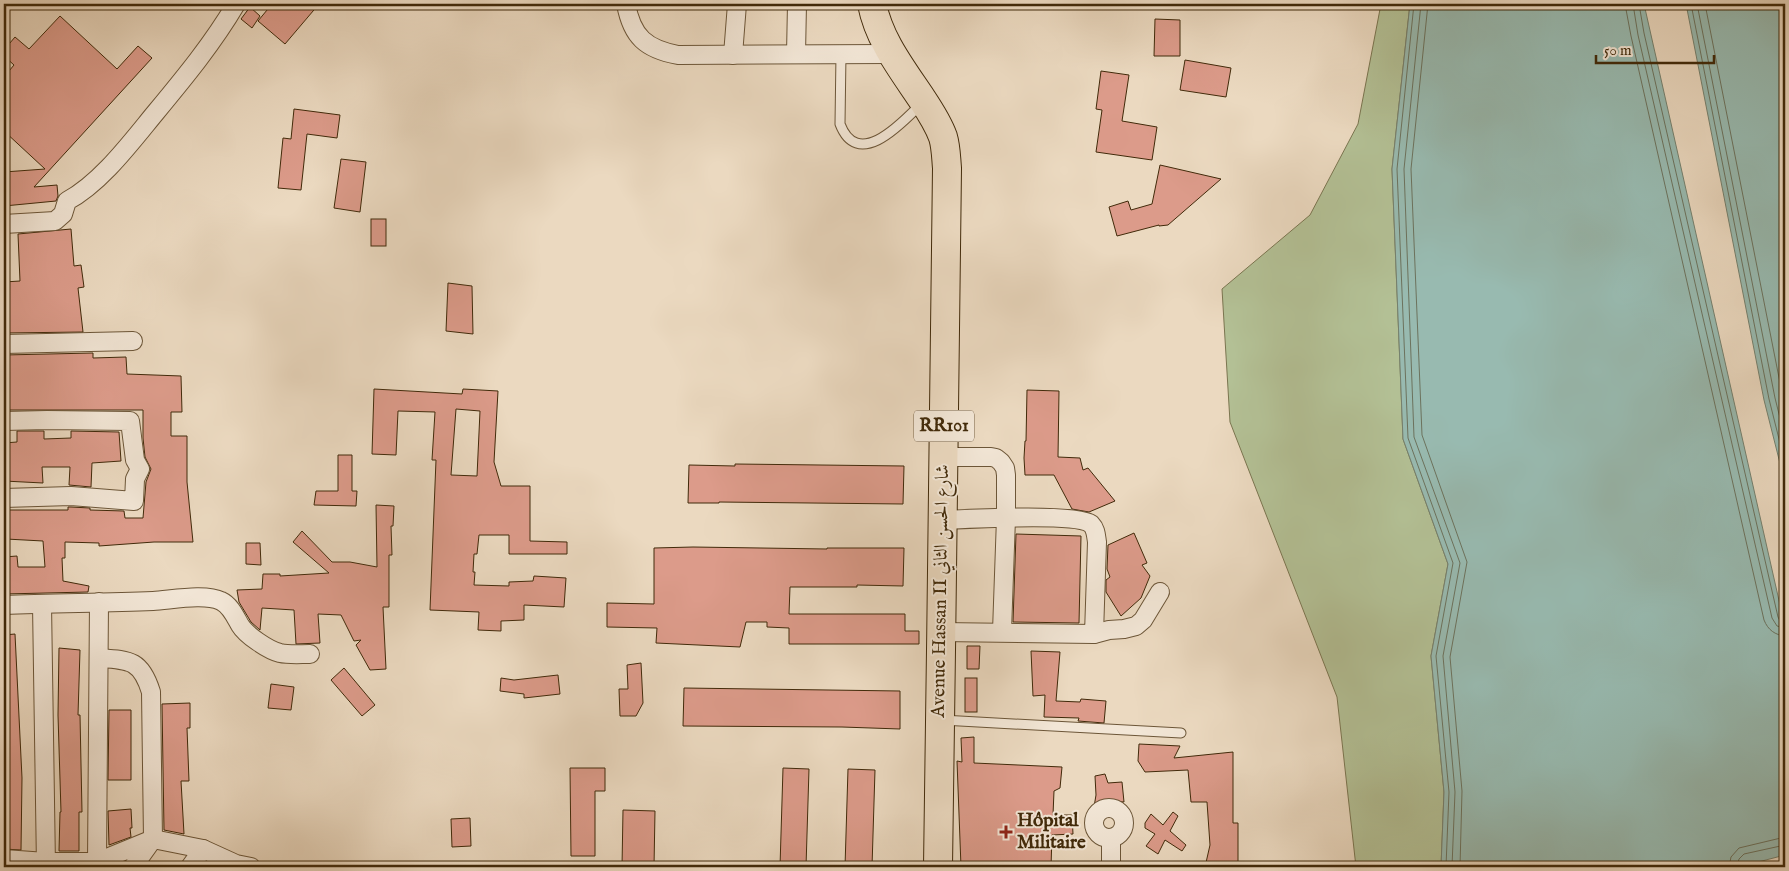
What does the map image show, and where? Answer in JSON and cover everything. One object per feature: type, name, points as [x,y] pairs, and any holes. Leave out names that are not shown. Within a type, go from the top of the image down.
[{"type":"main road","name":"Avenue Hassan II شارع الحسن الثاني","points":[[872,4],[876,24],[891,54],[935,118],[943,137],[947,168],[938,867]]},
{"type":"street","points":[[4,224],[55,221],[64,214],[67,201],[90,185],[130,144],[208,49],[236,4]]},
{"type":"street","points":[[626,4],[631,24],[638,37],[652,47],[678,55],[891,54]]},
{"type":"street","points":[[733,55],[736,4]]},
{"type":"street","points":[[796,54],[797,4]]},
{"type":"street","points":[[4,344],[133,341]]},
{"type":"street","points":[[4,421],[130,421],[135,460],[140,469],[135,479],[134,501],[71,496],[4,498]]},
{"type":"street","points":[[944,458],[991,456],[1001,462],[1005,468],[1006,518],[1002,631]]},
{"type":"street","points":[[943,520],[1006,518],[1078,519],[1090,524],[1095,529],[1097,542],[1094,634]]},
{"type":"street","points":[[941,632],[1002,631],[1094,634],[1124,629],[1136,626],[1144,620],[1160,592]]},
{"type":"street","points":[[4,605],[198,597],[221,601],[229,607],[248,635],[279,653],[310,654]]},
{"type":"street","points":[[97,862],[99,602]]},
{"type":"street","points":[[42,604],[46,865]]},
{"type":"street","points":[[99,658],[131,662],[143,671],[151,692],[153,839],[133,867]]},
{"type":"street","points":[[1111,838],[1112,867]]},
{"type":"street","points":[[4,859],[46,865],[97,862],[153,839],[202,849],[236,864],[251,867]]},
{"type":"street","points":[[190,867],[202,849]]},
{"type":"lane","points":[[841,54],[840,124],[843,132],[854,142],[869,143],[881,139],[893,131],[924,102]]},
{"type":"lane","points":[[939,720],[1182,733]]},
{"type":"green space","points":[[1381,4],[1410,4],[1392,169],[1403,439],[1448,564],[1431,656],[1444,792],[1441,867],[1356,867],[1337,697],[1230,422],[1222,289],[1310,215],[1358,124]]},
{"type":"water","points":[[1410,4],[1644,4],[1785,627],[1785,855],[1739,867],[1441,867],[1444,792],[1431,656],[1448,564],[1403,439],[1392,169]]},
{"type":"water","points":[[1686,4],[1785,4],[1785,483],[1764,400]]},
{"type":"building","points":[[272,4],[319,4],[285,44],[258,21]]},
{"type":"building","points":[[250,7],[260,16],[252,28],[241,19]]},
{"type":"building","points":[[60,16],[117,69],[138,46],[152,58],[34,187],[57,185],[58,196],[56,201],[4,206],[4,172],[45,169],[4,131],[4,77],[14,65],[4,56],[4,50],[15,37],[29,49]]},
{"type":"building","points":[[1155,19],[1180,20],[1180,56],[1154,56]]},
{"type":"building","points":[[1185,60],[1231,68],[1226,97],[1180,90]]},
{"type":"building","points":[[1101,71],[1129,75],[1122,121],[1157,127],[1152,160],[1096,152],[1102,110],[1096,109]]},
{"type":"building","points":[[294,109],[340,115],[337,138],[307,134],[301,190],[278,188],[283,138],[291,139]]},
{"type":"building","points":[[341,159],[366,162],[360,212],[334,208]]},
{"type":"building","points":[[1160,165],[1221,179],[1168,225],[1159,225],[1117,236],[1109,207],[1128,201],[1131,210],[1152,204]]},
{"type":"building","points":[[371,219],[386,219],[386,246],[371,246]]},
{"type":"building","points":[[71,229],[74,266],[81,265],[84,287],[78,288],[83,332],[4,333],[4,282],[20,281],[18,234]]},
{"type":"building","points":[[448,283],[472,286],[473,334],[446,331]]},
{"type":"building","points":[[93,353],[93,358],[126,357],[127,374],[181,376],[182,412],[171,412],[171,436],[187,436],[187,482],[193,542],[154,542],[99,546],[99,543],[65,542],[65,558],[62,558],[63,581],[89,586],[88,592],[4,594],[4,557],[17,556],[18,567],[45,567],[43,541],[6,539],[6,510],[68,510],[68,507],[90,508],[90,510],[124,511],[125,518],[143,518],[146,482],[151,469],[145,457],[143,410],[4,410],[4,355]]},
{"type":"building","points":[[374,389],[462,394],[463,389],[498,391],[494,462],[501,486],[530,486],[530,541],[567,542],[567,554],[509,554],[509,535],[479,535],[477,554],[474,554],[474,585],[509,586],[509,582],[533,581],[534,576],[566,578],[564,607],[524,605],[524,620],[501,621],[501,631],[478,630],[479,612],[430,610],[436,460],[432,460],[435,412],[398,411],[396,455],[372,454]],"holes":[[[456,409],[480,411],[477,476],[451,475]]]},
{"type":"building","points":[[1027,390],[1059,391],[1058,457],[1080,458],[1083,470],[1088,468],[1115,501],[1089,512],[1072,509],[1054,475],[1025,475]]},
{"type":"building","points":[[17,431],[44,431],[44,439],[71,438],[71,431],[119,432],[121,461],[92,463],[91,487],[69,485],[70,467],[42,467],[43,483],[4,481],[4,443],[17,442]]},
{"type":"building","points":[[338,455],[352,455],[352,491],[357,491],[356,506],[314,505],[316,491],[338,491]]},
{"type":"building","points":[[735,464],[904,466],[903,504],[688,503],[689,465],[735,466]]},
{"type":"building","points":[[376,505],[394,506],[393,526],[391,526],[392,555],[389,555],[389,607],[383,607],[386,669],[370,670],[356,645],[361,640],[354,641],[341,615],[318,614],[320,643],[296,644],[294,610],[262,608],[260,630],[251,622],[239,602],[237,590],[262,589],[263,574],[280,574],[280,576],[329,573],[293,542],[302,531],[332,562],[350,562],[377,567]]},
{"type":"building","points":[[1134,533],[1147,563],[1142,565],[1150,576],[1141,598],[1121,616],[1106,592],[1106,580],[1110,577],[1107,569],[1108,545]]},
{"type":"building","points":[[1016,534],[1081,536],[1079,623],[1013,622]]},
{"type":"building","points":[[246,543],[260,543],[261,565],[246,564]]},
{"type":"building","points":[[654,548],[904,548],[903,586],[790,587],[789,614],[905,614],[905,631],[919,631],[919,644],[789,644],[789,628],[767,627],[767,622],[746,622],[740,647],[656,643],[657,628],[607,627],[607,603],[654,604]]},
{"type":"building","points":[[15,634],[22,778],[21,850],[4,849],[4,635]]},
{"type":"building","points":[[967,646],[980,646],[979,669],[967,669]]},
{"type":"building","points":[[59,648],[80,650],[78,715],[80,715],[82,812],[79,812],[79,851],[59,851],[61,812],[58,715]]},
{"type":"building","points":[[1031,651],[1060,652],[1056,701],[1080,702],[1081,699],[1106,701],[1104,723],[1078,721],[1079,718],[1044,717],[1045,695],[1033,696]]},
{"type":"building","points":[[641,663],[643,703],[636,716],[620,716],[619,689],[628,689],[627,665]]},
{"type":"building","points":[[344,668],[375,705],[362,716],[331,680]]},
{"type":"building","points":[[558,675],[560,694],[524,698],[524,694],[500,691],[501,678],[514,680]]},
{"type":"building","points":[[965,678],[977,678],[977,712],[965,712]]},
{"type":"building","points":[[271,684],[294,687],[291,710],[268,708]]},
{"type":"building","points":[[684,688],[900,691],[900,729],[683,726]]},
{"type":"building","points":[[190,703],[190,728],[187,728],[189,781],[181,781],[184,834],[164,830],[162,704]]},
{"type":"building","points":[[109,710],[131,710],[131,780],[108,780]]},
{"type":"building","name":"Hôpital Militaire","points":[[974,737],[974,763],[1062,767],[1060,788],[1054,791],[1053,815],[1072,815],[1073,834],[1052,835],[1051,867],[961,867],[957,761],[962,762],[961,738]]},
{"type":"building","points":[[1139,744],[1180,746],[1174,758],[1233,752],[1233,823],[1238,823],[1238,867],[1205,867],[1210,845],[1207,802],[1191,802],[1188,770],[1145,772],[1138,761]]},
{"type":"building","points":[[570,768],[605,768],[605,791],[595,791],[595,856],[571,856]]},
{"type":"building","points":[[783,768],[809,769],[806,867],[780,867]]},
{"type":"building","points":[[848,769],[875,770],[872,867],[845,867]]},
{"type":"building","points":[[1105,774],[1108,783],[1122,782],[1124,802],[1110,801],[1106,806],[1094,807],[1096,795],[1095,776]]},
{"type":"building","points":[[131,809],[131,837],[109,845],[108,811]]},
{"type":"building","points":[[623,810],[655,811],[654,867],[622,867]]},
{"type":"building","points":[[1173,812],[1178,816],[1170,831],[1186,845],[1182,851],[1165,840],[1158,854],[1146,846],[1155,834],[1145,828],[1145,823],[1151,814],[1163,825]]},
{"type":"building","points":[[470,818],[471,846],[452,847],[451,819]]},
{"type":"place","name":"Hôpital Militaire","points":[[1006,832]]}]
